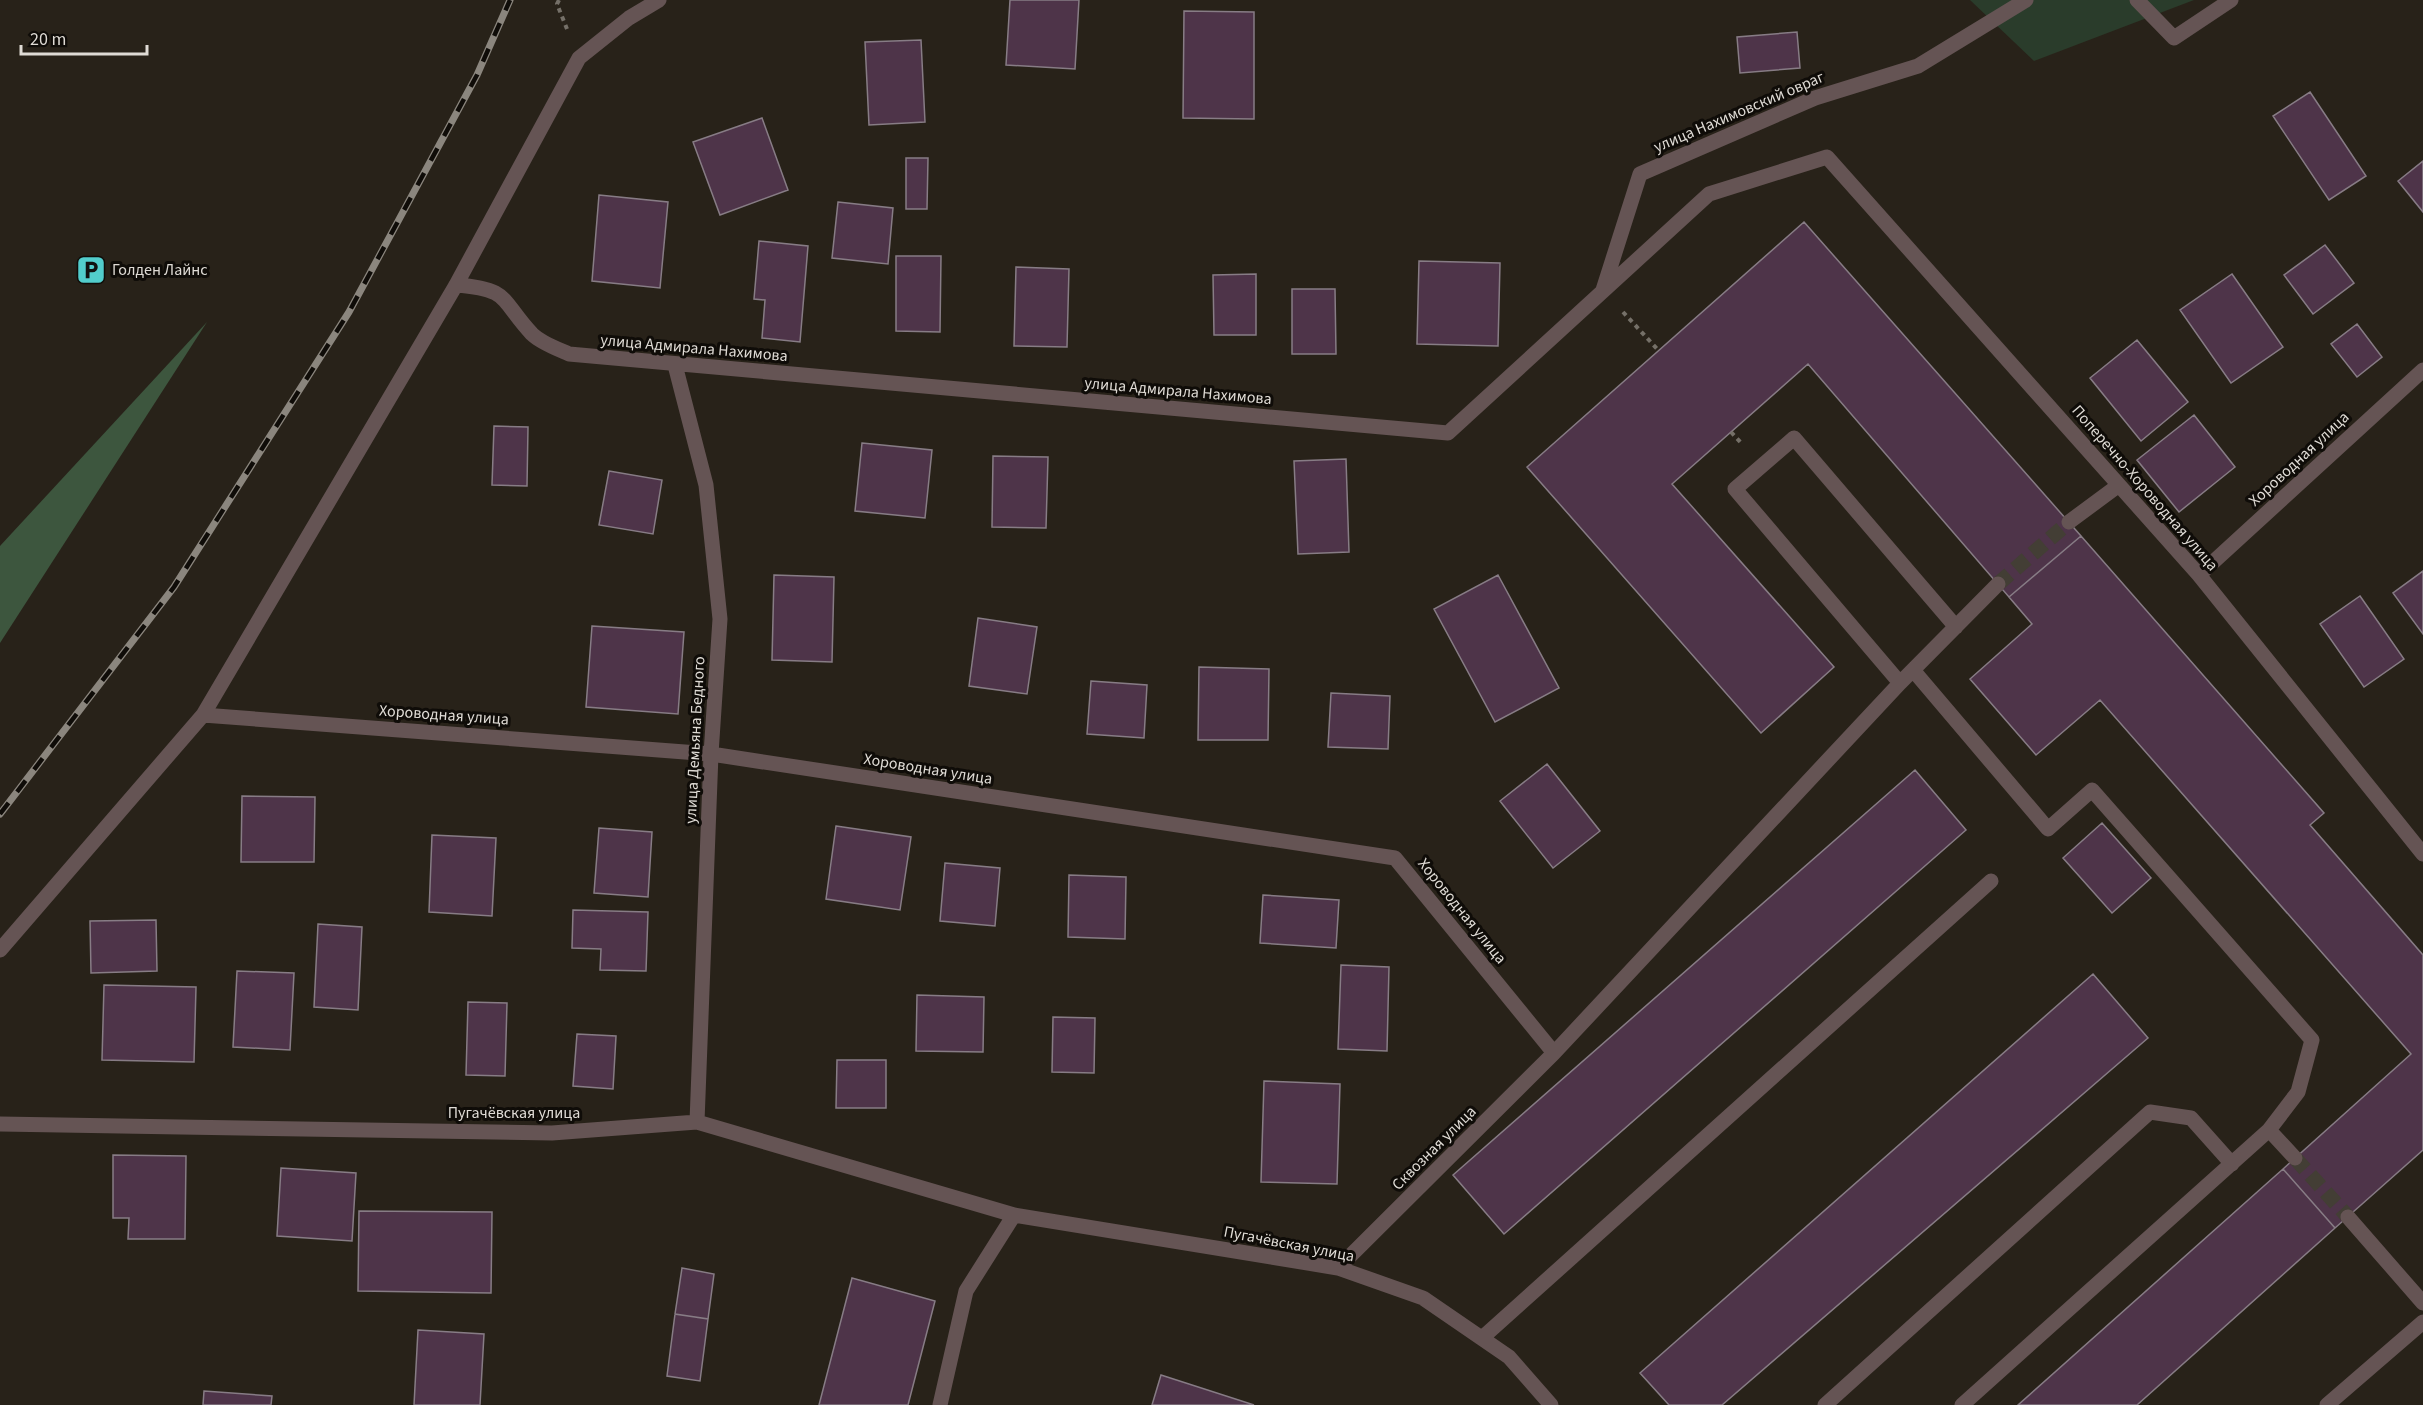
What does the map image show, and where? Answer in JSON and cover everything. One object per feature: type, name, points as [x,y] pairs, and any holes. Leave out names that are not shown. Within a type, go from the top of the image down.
[{"type":"street","points":[[0,950],[203,715],[456,285],[579,58],[629,18],[659,0]]},
{"type":"street","name":"улица Нахимовский овраг","points":[[1603,290],[1640,174],[1815,98],[1918,66],[2026,0]]},
{"type":"street","points":[[2137,0],[2174,38],[2231,0]]},
{"type":"street","name":"улица Адмирала Нахимова","points":[[456,285],[485,287],[493,291],[508,301],[534,336],[569,354],[1448,433],[1709,194],[1827,157]]},
{"type":"street","name":"Поперечно-Хороводная улица","points":[[1827,157],[2199,575],[2423,854]]},
{"type":"street","name":"улица Демьяна Бедного","points":[[675,365],[706,485],[720,619],[711,754],[697,1122]]},
{"type":"street","name":"Хороводная улица","points":[[2199,575],[2423,370]]},
{"type":"street","points":[[1900,683],[1736,489],[1794,438],[1956,627]]},
{"type":"street","points":[[2069,522],[2119,485]]},
{"type":"street","name":"Сквозная улица","points":[[1338,1268],[1554,1053],[1900,683],[1998,584]]},
{"type":"street","points":[[1913,670],[2048,829],[2092,790],[2312,1040],[2298,1092],[2269,1130],[1962,1405]]},
{"type":"street","name":"Хороводная улица","points":[[203,715],[711,754],[1395,858],[1554,1053]]},
{"type":"street","points":[[1482,1338],[1991,880]]},
{"type":"street","points":[[1825,1405],[2150,1112],[2191,1118],[2232,1164]]},
{"type":"street","name":"Пугачёвская улица","points":[[0,1124],[552,1133],[697,1122],[1014,1215],[1338,1268],[1423,1298],[1509,1357],[1551,1405]]},
{"type":"street","points":[[2269,1130],[2295,1158]]},
{"type":"street","points":[[940,1405],[966,1291],[1014,1215]]},
{"type":"street","points":[[2348,1217],[2423,1303]]},
{"type":"street","points":[[2327,1405],[2423,1322]]},
{"type":"path","points":[[1603,290],[1659,351]]},
{"type":"green space","points":[[1970,0],[2194,0],[2034,61]]},
{"type":"green space","points":[[207,322],[0,643],[0,546]]},
{"type":"building","points":[[1010,0],[1079,0],[1075,69],[1006,65]]},
{"type":"building","points":[[1184,11],[1254,12],[1254,119],[1183,118]]},
{"type":"building","points":[[1797,32],[1800,68],[1740,73],[1737,37]]},
{"type":"building","points":[[921,40],[925,122],[869,125],[865,42]]},
{"type":"building","points":[[2310,92],[2366,176],[2329,200],[2273,116]]},
{"type":"building","points":[[762,118],[788,190],[720,215],[693,142]]},
{"type":"building","points":[[906,158],[928,158],[927,209],[906,209]]},
{"type":"building","points":[[2423,161],[2423,212],[2398,181]]},
{"type":"building","points":[[599,195],[668,202],[660,288],[592,281]]},
{"type":"building","points":[[838,202],[893,208],[888,264],[832,258]]},
{"type":"building","points":[[1804,222],[2081,536],[2009,597],[1808,364],[1672,484],[1834,667],[1761,733],[1527,467]]},
{"type":"building","points":[[759,241],[808,246],[800,342],[762,338],[765,300],[754,299]]},
{"type":"building","points":[[2325,245],[2354,283],[2313,314],[2284,275]]},
{"type":"building","points":[[896,256],[941,256],[940,332],[896,331]]},
{"type":"building","points":[[1419,261],[1500,263],[1498,346],[1417,344]]},
{"type":"building","points":[[1016,267],[1069,269],[1067,347],[1014,346]]},
{"type":"building","points":[[1256,274],[1256,335],[1214,335],[1213,275]]},
{"type":"building","points":[[2232,274],[2283,347],[2231,383],[2180,310]]},
{"type":"building","points":[[1292,289],[1335,289],[1336,354],[1292,354]]},
{"type":"building","points":[[2357,324],[2382,357],[2357,377],[2331,344]]},
{"type":"building","points":[[2137,340],[2188,402],[2141,441],[2090,378]]},
{"type":"building","points":[[2194,415],[2235,467],[2179,512],[2137,460]]},
{"type":"building","points":[[494,426],[528,427],[527,486],[492,485]]},
{"type":"building","points":[[862,443],[932,450],[925,518],[855,511]]},
{"type":"building","points":[[993,456],[1048,457],[1046,528],[992,527]]},
{"type":"building","points":[[1346,459],[1349,552],[1298,554],[1294,461]]},
{"type":"building","points":[[609,471],[662,480],[653,534],[599,525]]},
{"type":"building","points":[[2081,536],[2324,813],[2310,825],[2423,955],[2423,1150],[2335,1228],[2283,1169],[2411,1054],[2100,700],[2036,755],[1970,679],[2032,624],[2009,597]]},
{"type":"building","points":[[2423,571],[2423,634],[2393,593]]},
{"type":"building","points":[[774,575],[834,577],[832,662],[772,660]]},
{"type":"building","points":[[1498,575],[1559,688],[1495,722],[1434,609]]},
{"type":"building","points":[[2360,596],[2404,659],[2364,687],[2320,624]]},
{"type":"building","points":[[978,618],[1037,627],[1027,694],[969,686]]},
{"type":"building","points":[[592,626],[684,632],[678,714],[586,707]]},
{"type":"building","points":[[1199,667],[1269,669],[1268,740],[1198,740]]},
{"type":"building","points":[[1091,681],[1147,685],[1144,738],[1087,734]]},
{"type":"building","points":[[1331,693],[1390,696],[1388,749],[1328,747]]},
{"type":"building","points":[[1547,764],[1600,831],[1553,868],[1500,801]]},
{"type":"building","points":[[1915,770],[1966,830],[1504,1234],[1453,1175]]},
{"type":"building","points":[[242,796],[315,797],[314,862],[241,862]]},
{"type":"building","points":[[2102,823],[2151,878],[2112,913],[2063,858]]},
{"type":"building","points":[[836,826],[911,837],[900,910],[826,899]]},
{"type":"building","points":[[599,828],[652,832],[648,897],[594,893]]},
{"type":"building","points":[[432,835],[496,838],[492,916],[429,912]]},
{"type":"building","points":[[945,863],[1000,868],[995,926],[940,921]]},
{"type":"building","points":[[1069,875],[1126,877],[1125,939],[1068,937]]},
{"type":"building","points":[[1263,895],[1339,900],[1336,948],[1260,943]]},
{"type":"building","points":[[573,910],[648,912],[646,971],[600,970],[601,949],[572,948]]},
{"type":"building","points":[[156,920],[157,971],[91,973],[90,921]]},
{"type":"building","points":[[318,924],[362,927],[358,1010],[314,1007]]},
{"type":"building","points":[[1341,965],[1389,967],[1387,1051],[1338,1049]]},
{"type":"building","points":[[237,971],[294,973],[290,1050],[233,1047]]},
{"type":"building","points":[[2093,974],[2148,1038],[1722,1405],[1669,1405],[1640,1373]]},
{"type":"building","points":[[104,985],[196,987],[194,1062],[102,1060]]},
{"type":"building","points":[[917,995],[984,997],[983,1052],[916,1051]]},
{"type":"building","points":[[468,1002],[507,1003],[505,1076],[466,1075]]},
{"type":"building","points":[[1053,1017],[1095,1018],[1094,1073],[1052,1072]]},
{"type":"building","points":[[577,1034],[616,1036],[613,1089],[573,1086]]},
{"type":"building","points":[[837,1060],[886,1060],[886,1108],[836,1108]]},
{"type":"building","points":[[1264,1081],[1340,1084],[1337,1184],[1261,1182]]},
{"type":"building","points":[[113,1155],[186,1156],[185,1239],[128,1239],[129,1218],[113,1218]]},
{"type":"building","points":[[281,1168],[356,1173],[352,1241],[277,1236]]},
{"type":"building","points":[[2283,1169],[2335,1228],[2137,1405],[2018,1405]]},
{"type":"building","points":[[359,1211],[492,1212],[491,1293],[358,1291]]},
{"type":"building","points":[[682,1268],[714,1274],[708,1319],[675,1314]]},
{"type":"building","points":[[852,1278],[935,1301],[908,1405],[819,1405]]},
{"type":"building","points":[[675,1314],[708,1319],[700,1381],[667,1376]]},
{"type":"building","points":[[418,1330],[484,1334],[480,1405],[414,1405]]},
{"type":"building","points":[[1161,1375],[1254,1405],[1152,1405]]},
{"type":"building","points":[[204,1391],[272,1396],[271,1405],[203,1405]]},
{"type":"tunnel","points":[[1998,584],[2069,522]]},
{"type":"tunnel","points":[[2295,1158],[2348,1217]]},
{"type":"railway","points":[[0,814],[174,587],[349,312],[477,75],[510,0]]},
{"type":"place","name":"Голден Лайнс","points":[[91,270]]}]
